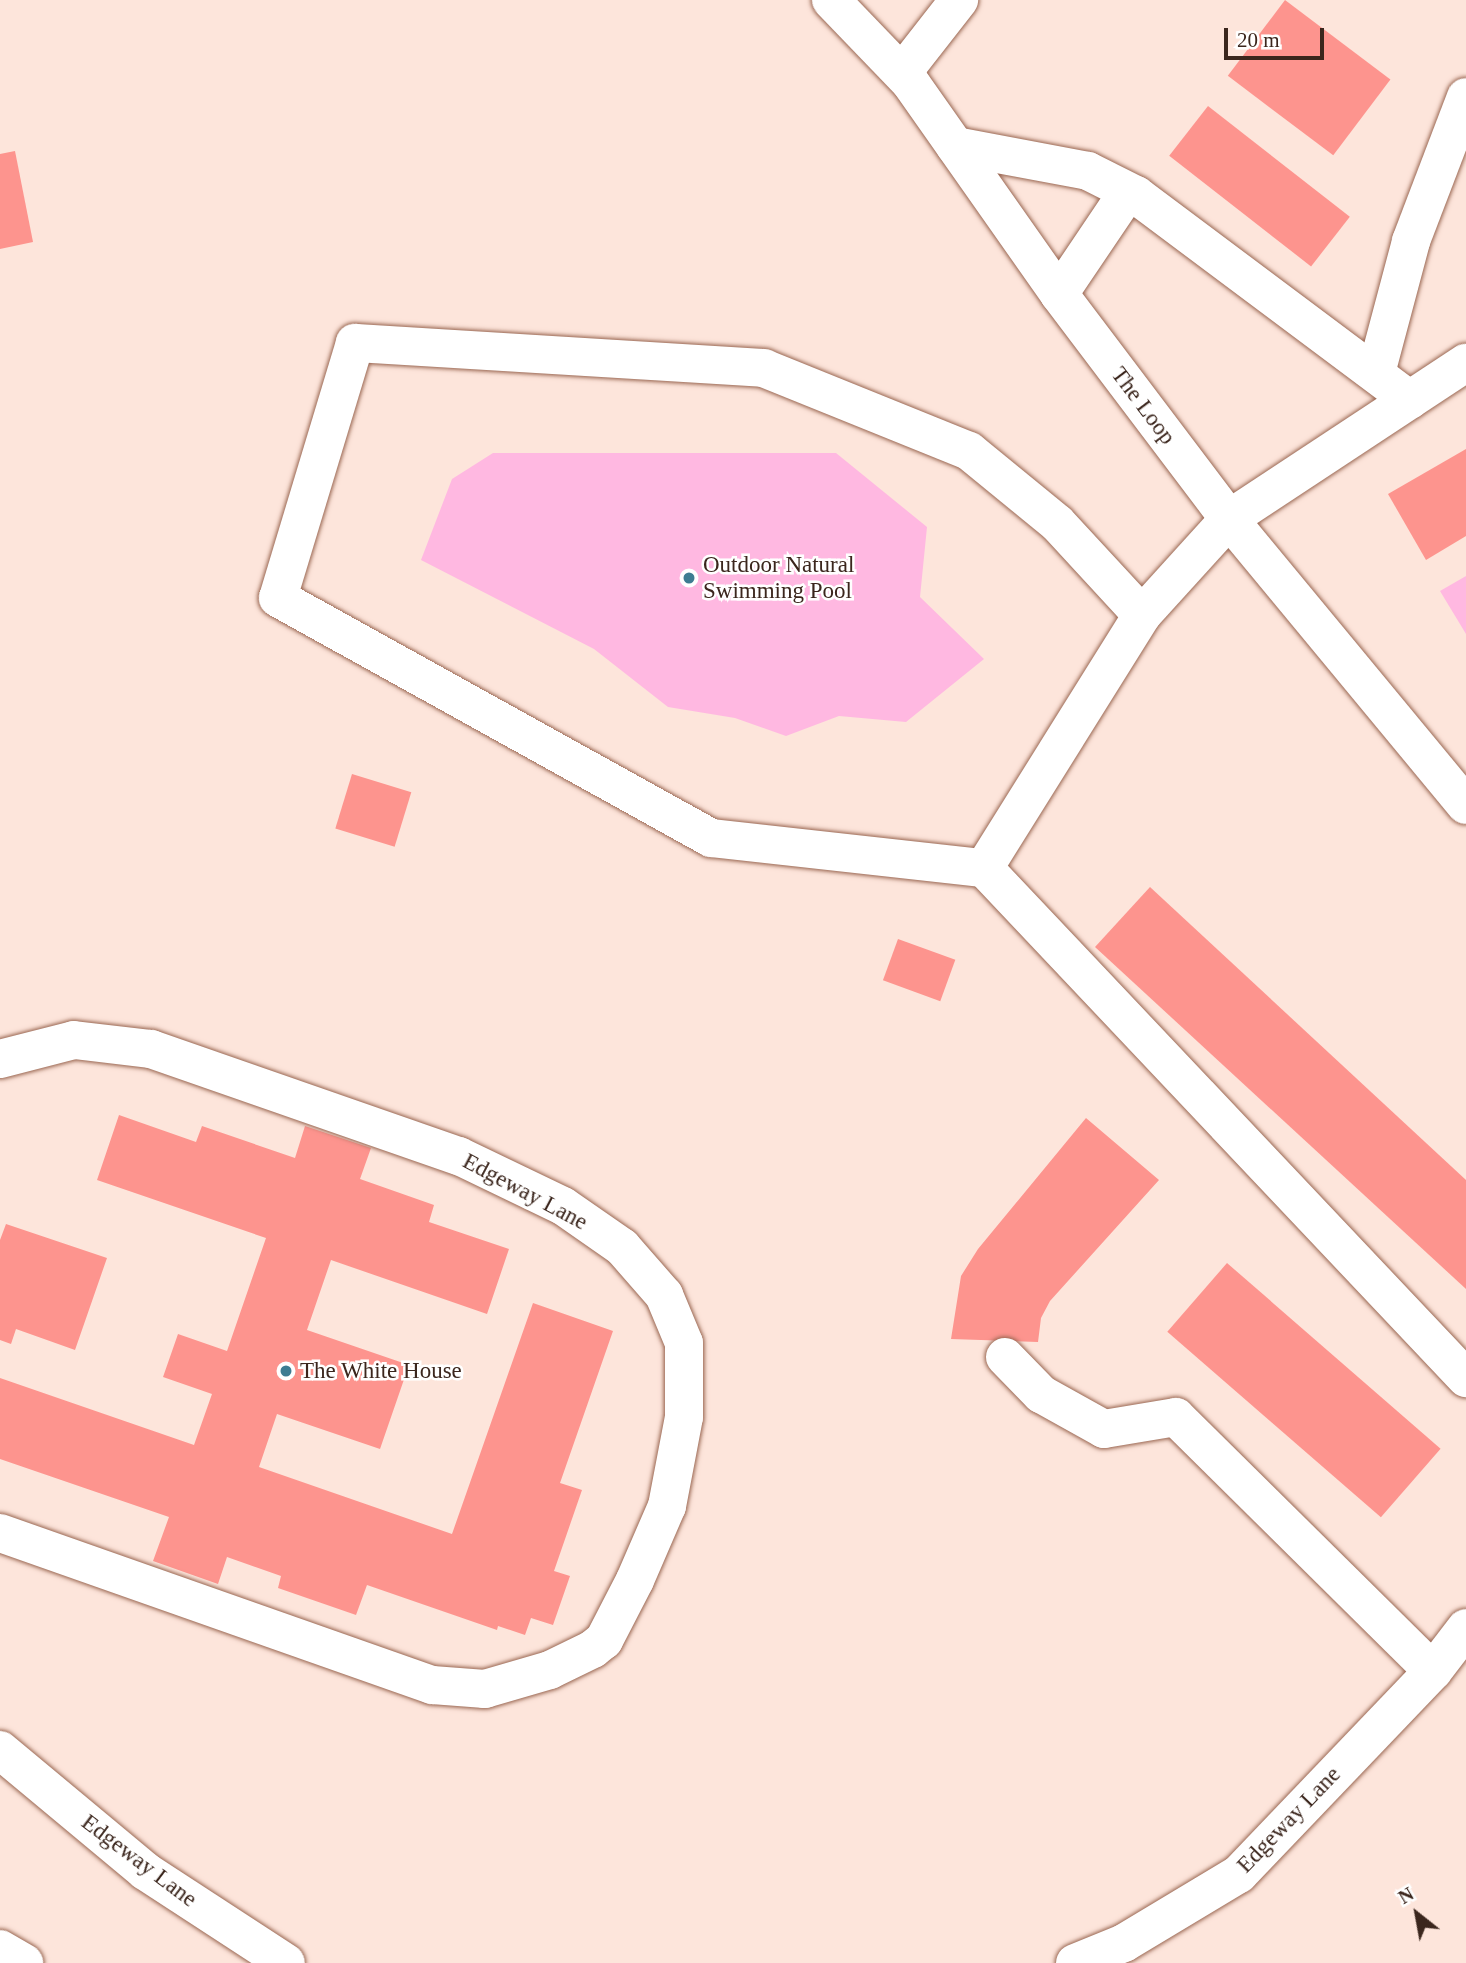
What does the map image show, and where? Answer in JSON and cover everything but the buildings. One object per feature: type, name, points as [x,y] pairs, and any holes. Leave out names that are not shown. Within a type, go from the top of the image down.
[{"type":"main road","name":"The Loop","points":[[831,0],[902,73],[1059,294],[1229,520],[1466,805]]},
{"type":"main road","points":[[902,73],[959,0]]},
{"type":"main road","points":[[1376,373],[1410,242],[1466,97]]},
{"type":"main road","points":[[955,146],[1088,171],[1130,195]]},
{"type":"main road","points":[[1059,294],[1125,196],[1136,195],[1410,400]]},
{"type":"main road","points":[[1142,615],[1056,523],[969,451],[764,369],[355,343],[278,598],[711,838],[984,868],[1466,1378]]},
{"type":"main road","points":[[984,868],[1142,615],[1229,520],[1466,363]]},
{"type":"main road","name":"Edgeway Lane","points":[[0,1059],[74,1040],[151,1049],[459,1156],[563,1206],[622,1247],[664,1295],[684,1343],[684,1417],[667,1506],[635,1580],[604,1640],[593,1649],[550,1670],[485,1689],[432,1685],[0,1533]]},
{"type":"main road","points":[[1005,1357],[1041,1394],[1104,1429],[1176,1417],[1433,1671]]},
{"type":"main road","name":"Edgeway Lane","points":[[1075,1963],[1124,1943],[1239,1874],[1433,1671],[1466,1629]]},
{"type":"main road","name":"Edgeway Lane","points":[[0,1750],[145,1871],[286,1963]]},
{"type":"main road","points":[[0,1949],[24,1963]]},
{"type":"shaded area","name":"Outdoor Natural Swimming Pool","points":[[493,453],[836,453],[927,527],[920,597],[984,659],[906,722],[839,716],[786,736],[735,718],[668,707],[594,649],[421,560],[452,479]]},
{"type":"shaded area","points":[[1466,576],[1466,634],[1440,591]]},
{"type":"place","name":"Outdoor Natural Swimming Pool","points":[[689,578]]},
{"type":"place","name":"The White House","points":[[286,1371]]}]
